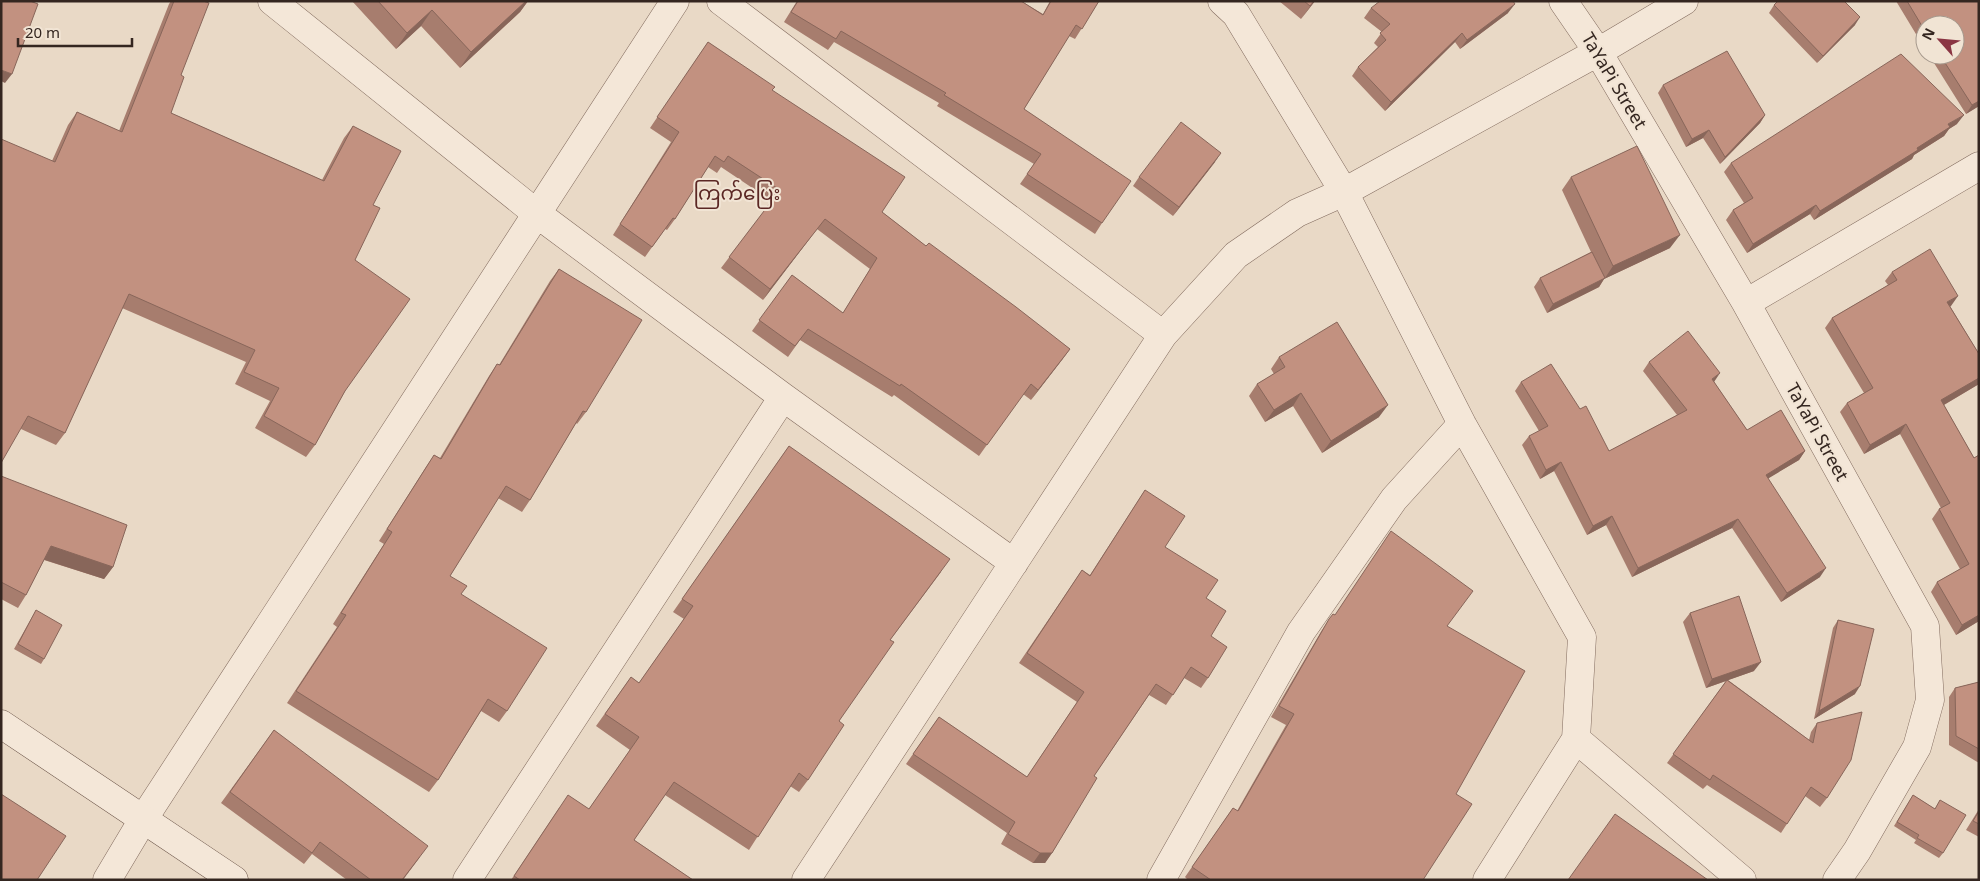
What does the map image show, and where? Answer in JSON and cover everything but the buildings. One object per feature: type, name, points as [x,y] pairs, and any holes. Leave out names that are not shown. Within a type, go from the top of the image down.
[{"type":"street","points":[[272,1],[536,213],[783,397],[1014,563]]},
{"type":"street","points":[[106,880],[144,818],[536,213],[676,1]]},
{"type":"street","points":[[720,1],[1163,335]]},
{"type":"street","points":[[1222,1],[1236,14],[1344,192],[1462,424],[1582,637],[1576,739],[1487,880]]},
{"type":"street","name":"TaYaPi Street","points":[[1563,1],[1598,52],[1746,303],[1925,626],[1930,700],[1917,747],[1837,880]]},
{"type":"street","points":[[806,880],[1163,335],[1236,255],[1297,213],[1344,192],[1598,52],[1684,1]]},
{"type":"street","points":[[1746,303],[1975,176]]},
{"type":"street","points":[[466,880],[783,397]]},
{"type":"street","points":[[1161,880],[1302,632],[1394,499],[1462,424]]},
{"type":"street","points":[[1,724],[234,880]]},
{"type":"street","points":[[1576,739],[1742,880]]},
{"type":"district","name":"ကြက်ပြေး","points":[[737,193]]}]
